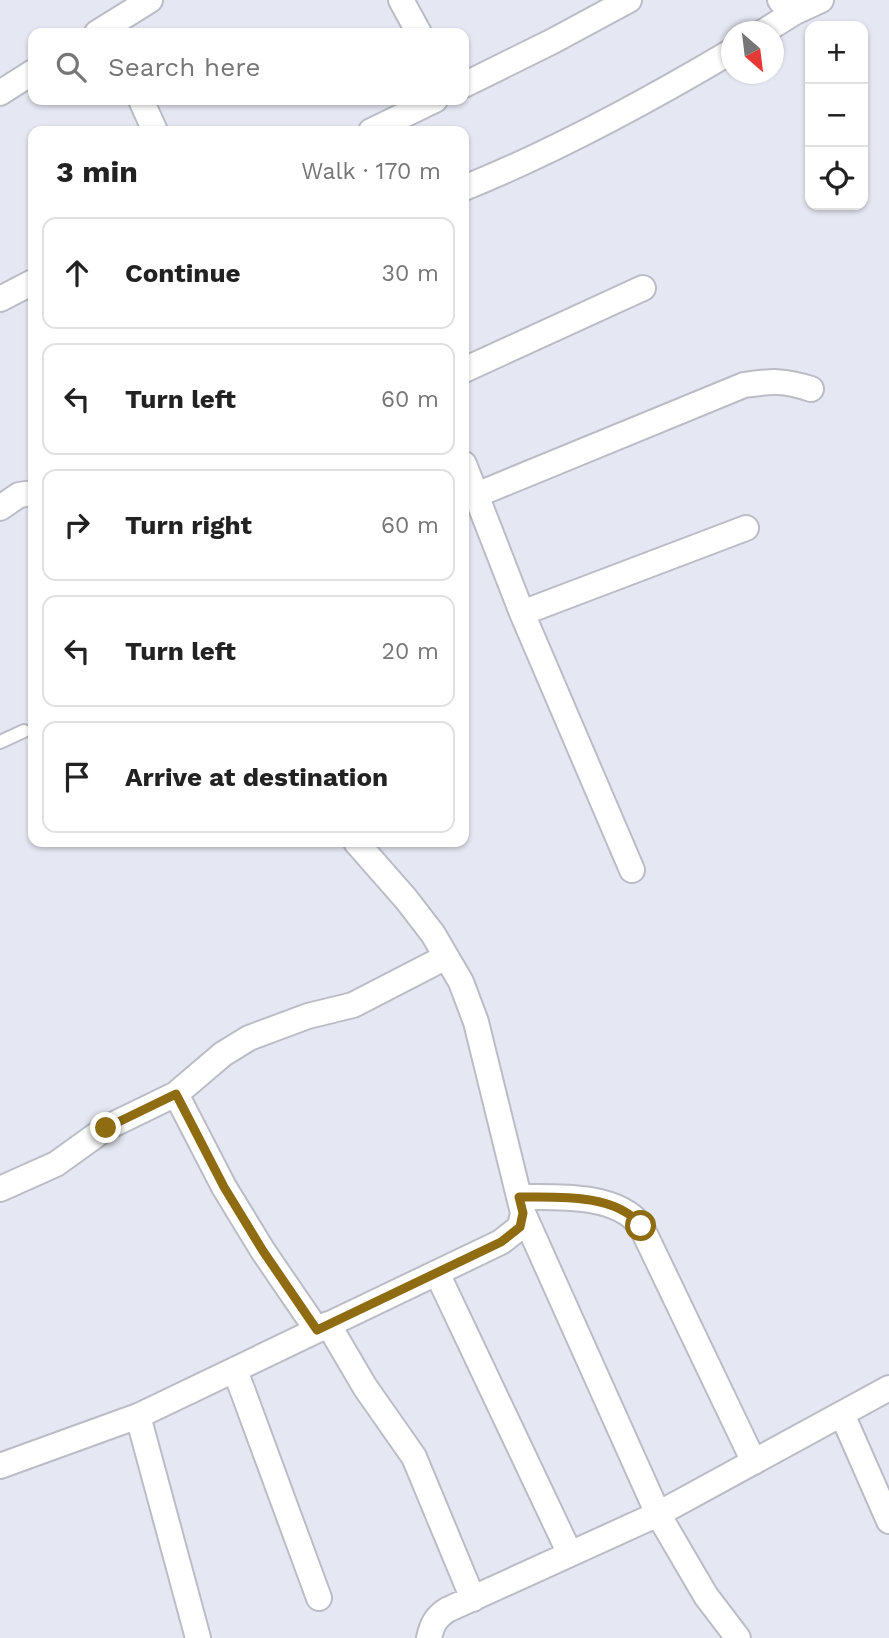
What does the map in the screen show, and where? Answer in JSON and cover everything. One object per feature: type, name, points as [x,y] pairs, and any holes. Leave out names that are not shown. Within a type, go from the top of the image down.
[{"type":"street","points":[[109,28],[150,0]]},
{"type":"street","points":[[401,0],[416,28]]},
{"type":"street","points":[[469,82],[629,0]]},
{"type":"street","points":[[773,21],[787,6],[821,0]]},
{"type":"street","points":[[469,186],[610,119],[721,57]]},
{"type":"street","points":[[0,93],[28,75]]},
{"type":"street","points":[[143,105],[153,126]]},
{"type":"street","points":[[381,126],[425,105]]},
{"type":"street","points":[[0,299],[28,285]]},
{"type":"street","points":[[469,368],[643,288]]},
{"type":"street","points":[[632,870],[470,497],[744,385],[787,381],[811,389]]},
{"type":"street","points":[[0,508],[19,495],[28,494]]},
{"type":"street","points":[[522,613],[746,528]]},
{"type":"street","points":[[360,847],[433,934],[461,982],[476,1022],[521,1205],[658,1514],[706,1596],[738,1638]]},
{"type":"street","points":[[0,1189],[56,1164],[106,1128],[176,1094],[223,1054],[249,1038],[308,1016],[353,1004],[446,957]]},
{"type":"street","points":[[176,1094],[224,1187],[263,1251],[352,1367],[414,1457],[473,1599]]},
{"type":"street","points":[[521,1205],[576,1197],[634,1215],[754,1462]]},
{"type":"street","points":[[0,1466],[138,1416],[501,1242],[520,1227],[521,1205]]},
{"type":"street","points":[[437,1273],[570,1554]]},
{"type":"street","points":[[234,1370],[319,1598]]},
{"type":"street","points":[[429,1638],[432,1623],[439,1615],[658,1514],[889,1388]]},
{"type":"street","points":[[842,1414],[889,1521]]},
{"type":"street","points":[[138,1416],[198,1638]]},
{"type":"lane","points":[[0,743],[24,731]]},
{"type":"route","points":[[106,1128],[176,1094],[224,1187],[263,1251],[317,1330],[501,1242],[520,1227],[523,1213],[519,1197],[576,1197],[634,1215],[641,1226]]}]
